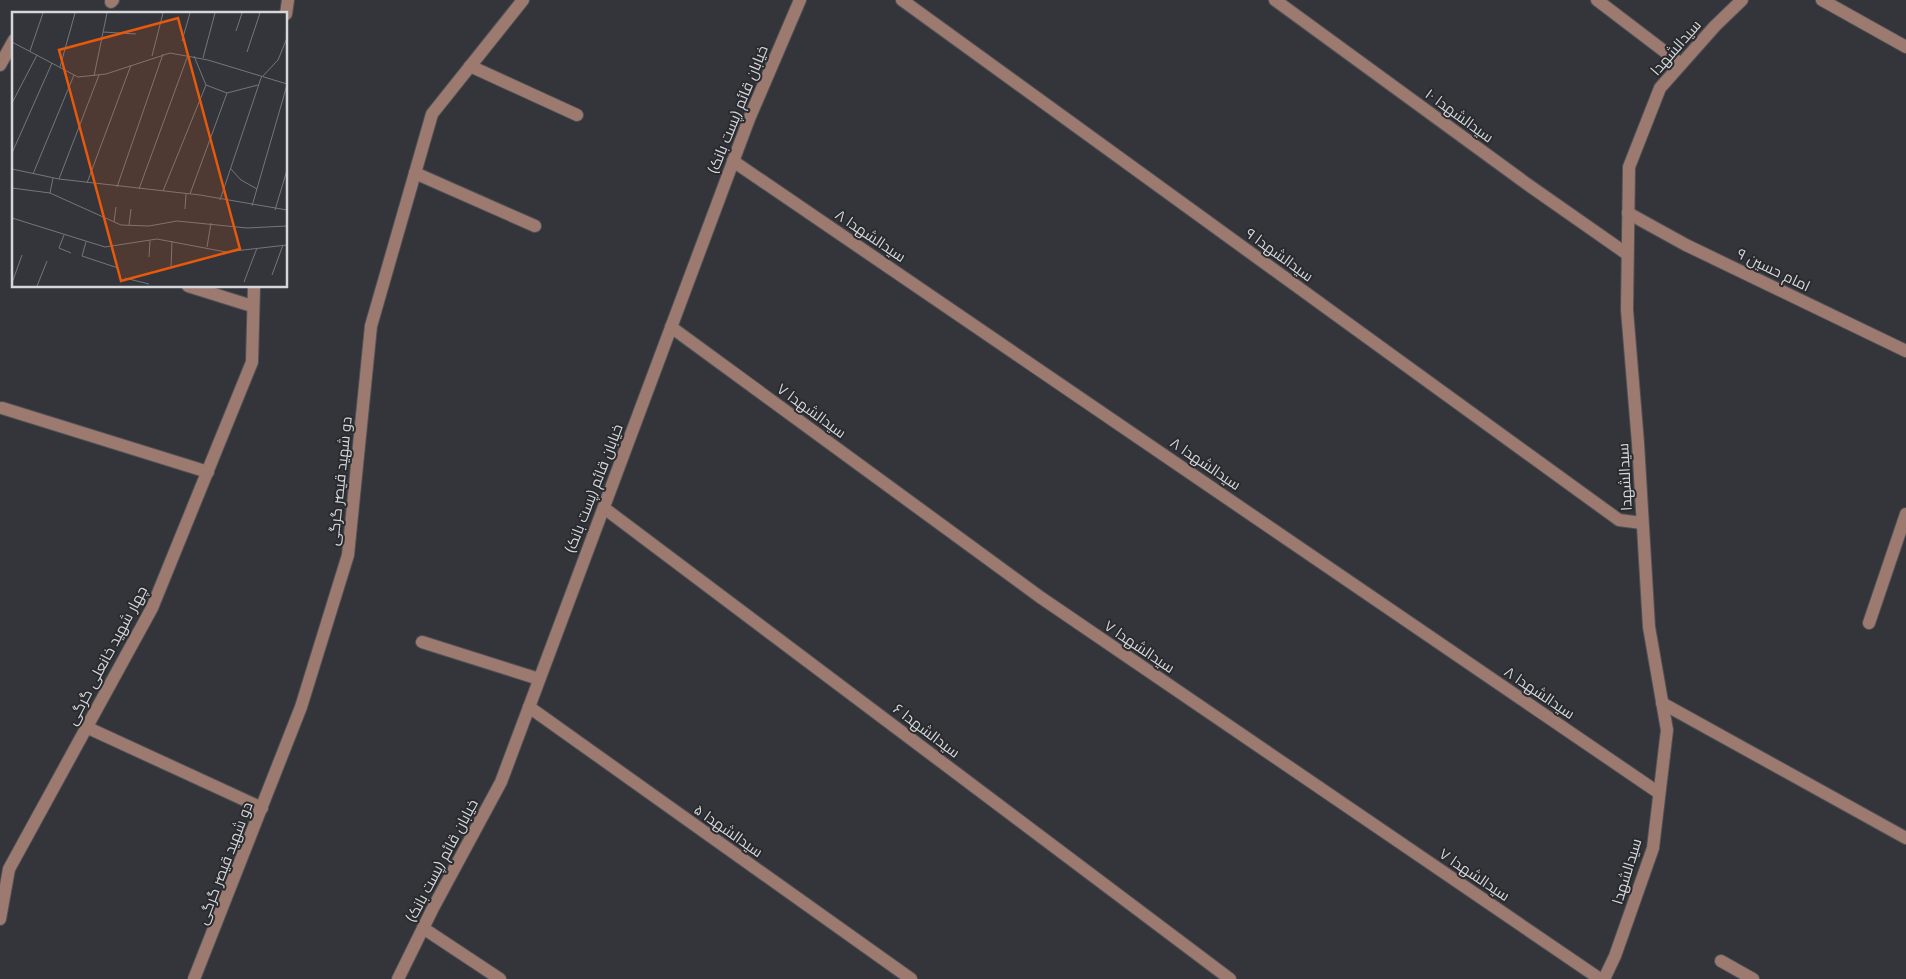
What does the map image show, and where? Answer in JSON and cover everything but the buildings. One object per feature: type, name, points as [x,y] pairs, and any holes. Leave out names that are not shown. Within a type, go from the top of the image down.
[{"type":"street","name":"دو شهید قیصر گرگی","points":[[194,979],[301,707],[348,555],[371,326],[432,114],[523,0]]},
{"type":"street","name":"خیابان قائم (پست بانک)","points":[[398,979],[501,782],[733,161],[800,0]]},
{"type":"street","name":"سیدالشهدا ۹","points":[[902,0],[1619,520],[1642,523]]},
{"type":"street","name":"سیدالشهدا ۱۰","points":[[1275,0],[1527,184],[1628,254]]},
{"type":"street","points":[[1597,0],[1681,64]]},
{"type":"street","name":"سیدالشهدا","points":[[1604,979],[1615,956],[1652,848],[1666,730],[1649,627],[1638,443],[1626,310],[1629,167],[1660,88],[1715,26],[1742,0]]},
{"type":"street","points":[[1822,0],[1906,47]]},
{"type":"street","points":[[0,65],[12,44]]},
{"type":"street","points":[[470,66],[577,115]]},
{"type":"street","name":"سیدالشهدا ۸","points":[[733,161],[1659,793]]},
{"type":"street","points":[[415,173],[535,226]]},
{"type":"street","name":"امام حسين ۹","points":[[1628,214],[1686,245],[1906,351]]},
{"type":"street","points":[[194,288],[252,306]]},
{"type":"street","name":"چهار شهید خانعلی گرگی","points":[[0,919],[10,869],[152,608],[208,472],[252,362],[254,288]]},
{"type":"street","name":"سیدالشهدا ۷","points":[[671,327],[1040,597],[1600,979]]},
{"type":"street","points":[[2,408],[208,472]]},
{"type":"street","name":"سیدالشهدا ۶","points":[[604,508],[1230,979]]},
{"type":"street","points":[[1869,623],[1906,514]]},
{"type":"street","points":[[422,642],[539,680]]},
{"type":"street","points":[[1662,703],[1906,838]]},
{"type":"street","name":"سیدالشهدا ۵","points":[[529,708],[910,979]]},
{"type":"street","points":[[86,727],[262,808]]},
{"type":"street","points":[[423,928],[500,979]]},
{"type":"street","points":[[1721,960],[1753,979]]}]
